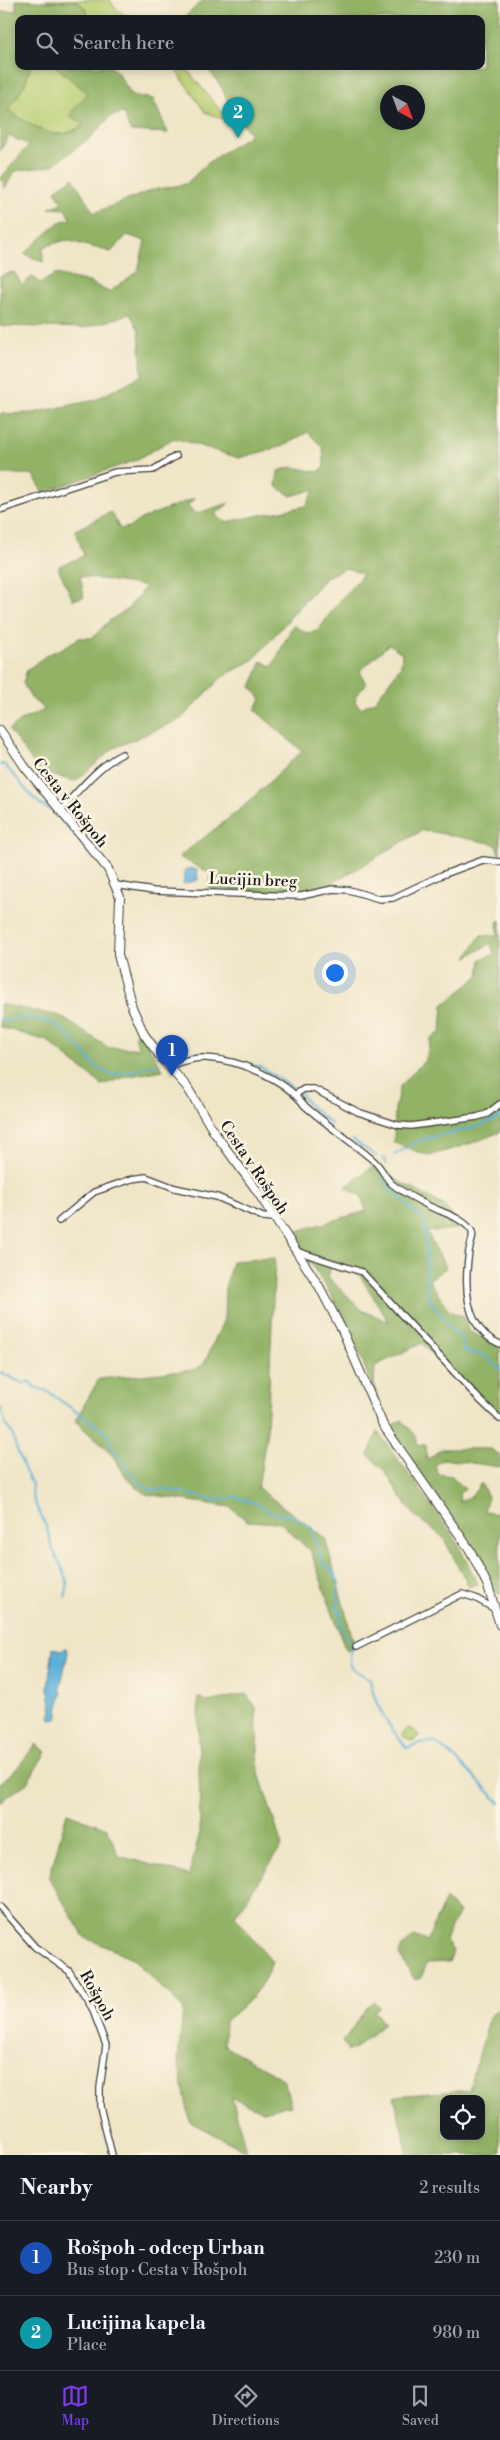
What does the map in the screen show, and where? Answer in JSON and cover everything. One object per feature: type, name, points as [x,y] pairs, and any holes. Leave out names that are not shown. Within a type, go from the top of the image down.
[{"type":"street","points":[[0,510],[115,472],[153,470],[176,456]]},
{"type":"street","name":"Cesta v Rošpoh","points":[[0,730],[25,768],[108,869],[120,898],[118,955],[128,991],[144,1034],[168,1066],[188,1088],[214,1132],[255,1188],[332,1309],[382,1425],[470,1550],[488,1586],[500,1625]]},
{"type":"street","points":[[61,810],[109,760],[122,754]]},
{"type":"street","name":"Lucijin breg","points":[[116,885],[153,891],[301,896],[333,889],[349,890],[380,899],[393,898],[442,875],[483,860],[500,862]]},
{"type":"street","points":[[168,1066],[204,1058],[219,1059],[276,1080],[296,1094],[305,1106],[383,1169],[391,1183],[430,1207],[457,1218],[472,1231],[467,1294],[472,1317],[481,1332],[500,1344]]},
{"type":"street","points":[[296,1094],[304,1089],[314,1089],[358,1112],[398,1125],[411,1126],[469,1119],[486,1114],[500,1104]]},
{"type":"street","points":[[59,1222],[94,1192],[132,1179],[146,1177],[175,1188],[217,1196],[263,1217],[274,1218]]},
{"type":"street","points":[[296,1251],[362,1272],[480,1400],[500,1419]]},
{"type":"street","points":[[356,1648],[462,1594],[475,1598],[495,1609]]},
{"type":"street","name":"Rošpoh","points":[[0,1907],[35,1947],[69,1971],[92,2008],[106,2045],[100,2088],[100,2107],[112,2155]]},
{"type":"green space","points":[[16,0],[55,2],[76,0],[87,10],[87,15],[15,15],[15,70],[30,70],[24,86],[8,110],[26,122],[45,131],[64,134],[74,131],[84,124],[69,115],[88,93],[60,70],[115,70],[132,95],[153,99],[168,133],[130,131],[124,113],[111,116],[89,139],[51,166],[15,171],[5,188],[1,178],[29,145],[9,136],[0,151],[0,12],[16,11]]},
{"type":"green space","points":[[46,0],[76,0],[55,2]]},
{"type":"green space","points":[[76,0],[110,0],[114,7],[124,15],[87,15],[87,10]]},
{"type":"green space","points":[[203,0],[500,0],[500,855],[495,844],[423,830],[317,892],[286,889],[265,892],[209,889],[210,873],[179,857],[242,808],[302,751],[255,710],[261,699],[251,687],[262,661],[272,667],[293,625],[306,633],[318,631],[333,609],[363,574],[346,568],[326,577],[253,660],[222,677],[181,719],[114,748],[76,781],[41,773],[9,730],[21,720],[45,710],[31,698],[23,683],[27,670],[47,655],[79,638],[92,638],[109,621],[128,609],[146,586],[80,576],[84,597],[73,600],[59,570],[59,566],[84,556],[75,530],[111,512],[120,529],[130,527],[141,519],[195,498],[188,505],[195,514],[229,503],[215,515],[226,522],[306,506],[315,489],[291,496],[276,486],[278,471],[292,467],[318,472],[324,468],[323,448],[308,432],[283,446],[239,458],[174,438],[136,460],[42,493],[32,474],[0,474],[0,414],[33,413],[95,400],[142,375],[139,330],[130,314],[84,328],[0,326],[0,276],[14,272],[22,285],[33,276],[40,284],[55,274],[89,282],[109,292],[138,271],[145,241],[127,235],[111,252],[66,240],[43,247],[43,262],[24,254],[59,222],[71,219],[65,209],[49,208],[62,203],[55,190],[73,178],[94,213],[152,190],[186,184],[209,162],[251,134],[232,112],[222,88],[209,70],[485,70],[485,15],[187,15]],"holes":[[[389,644],[402,653],[401,666],[375,701],[361,708],[355,702],[356,695],[366,685],[360,671]]]},
{"type":"green space","points":[[30,70],[60,70],[88,93],[84,124],[73,131],[63,134],[53,134],[35,128],[7,109],[24,86]]},
{"type":"green space","points":[[176,70],[187,70],[229,121],[205,112]]},
{"type":"green space","points":[[500,920],[500,1132],[429,1156],[394,1143],[395,1109],[400,1086],[426,1059],[431,1038],[441,1032],[443,1005],[479,976],[481,959],[494,955],[491,943],[467,957],[481,935],[498,936],[497,922]]},
{"type":"green space","points":[[0,1004],[60,1016],[109,1048],[138,1048],[135,1034],[140,1032],[163,1070],[125,1077],[102,1085],[47,1041],[0,1027]]},
{"type":"green space","points":[[372,1167],[443,1205],[463,1228],[427,1232],[446,1268],[429,1280],[449,1311],[464,1317],[468,1331],[500,1346],[500,1415],[470,1385],[454,1380],[422,1343],[375,1366],[374,1383],[380,1411],[360,1353],[338,1306],[291,1233],[366,1211],[361,1196],[345,1187]],"holes":[[[332,1262],[354,1266],[389,1322],[362,1310],[328,1277]]]},
{"type":"green space","points":[[275,1258],[267,1431],[258,1488],[325,1538],[355,1647],[346,1651],[311,1552],[281,1523],[247,1521],[230,1507],[146,1494],[128,1480],[111,1453],[75,1421],[99,1379],[194,1370],[204,1364],[224,1319],[225,1289],[232,1261]]},
{"type":"green space","points":[[402,1420],[416,1436],[418,1446],[426,1444],[427,1460],[441,1449],[491,1449],[500,1455],[500,1467],[444,1459],[435,1465],[438,1474],[452,1476],[465,1489],[459,1493],[460,1502],[472,1496],[481,1483],[488,1497],[484,1511],[500,1515],[500,1595],[492,1589],[473,1551],[453,1519],[392,1434],[394,1424]]},
{"type":"green space","points":[[378,1432],[453,1535],[478,1584],[469,1587],[443,1537],[416,1517],[384,1470],[368,1455]]},
{"type":"green space","points":[[246,1694],[256,1707],[259,1773],[282,1846],[235,1916],[272,1962],[259,1988],[225,2021],[224,2045],[283,2079],[291,2105],[263,2111],[232,2097],[246,2151],[190,2122],[178,2060],[183,2009],[132,1958],[84,1937],[49,1878],[67,1813],[107,1828],[119,1856],[189,1875],[200,1832],[198,1697],[208,1702]]},
{"type":"green space","points":[[407,1728],[420,1736],[414,1741],[406,1739],[402,1735]]},
{"type":"green space","points":[[36,1744],[46,1752],[27,1783],[0,1802],[0,1782],[13,1773]]},
{"type":"green space","points":[[445,1899],[459,1912],[445,1939],[453,1951],[449,1962],[427,1963],[421,1978],[415,1980],[399,1955],[402,1947],[414,1936],[427,1941]]},
{"type":"green space","points":[[373,2001],[380,2007],[374,2011],[384,2024],[348,2051],[343,2042],[366,2008]]},
{"type":"green space","points":[[500,2007],[500,2153],[491,2155],[408,2155],[394,2096],[469,2090],[490,2016]]},
{"type":"water","points":[[190,868],[197,870],[198,880],[183,884],[185,870]]},
{"type":"water","points":[[53,1648],[60,1650],[66,1648],[68,1653],[60,1688],[62,1694],[58,1716],[57,1719],[53,1720],[50,1718],[52,1710],[48,1687]]},
{"type":"waterway","points":[[0,765],[3,764],[36,801],[50,810]]},
{"type":"waterway","points":[[55,812],[75,836]]},
{"type":"waterway","points":[[79,841],[89,854],[88,857]]},
{"type":"waterway","points":[[0,1017],[4,1021],[18,1018],[33,1018],[54,1024],[68,1035],[95,1065],[107,1073],[123,1074],[157,1064]]},
{"type":"waterway","points":[[177,1054],[201,1053],[225,1058]]},
{"type":"waterway","points":[[251,1066],[259,1066],[297,1090]]},
{"type":"waterway","points":[[301,1094],[308,1104],[331,1124]]},
{"type":"waterway","points":[[394,1155],[420,1140],[479,1126],[500,1117]]},
{"type":"waterway","points":[[353,1140],[376,1156]]},
{"type":"waterway","points":[[383,1158],[386,1164]]},
{"type":"waterway","points":[[383,1179],[390,1189],[425,1222],[427,1295],[447,1321],[447,1324],[463,1340],[464,1351],[485,1356],[500,1369]]},
{"type":"waterway","points":[[0,1372],[24,1384],[29,1381],[34,1387],[47,1391],[107,1433],[111,1445],[133,1476],[142,1485],[151,1490],[166,1489],[215,1500],[236,1497],[258,1504],[272,1513],[294,1516],[312,1528],[323,1563],[334,1573],[339,1583],[337,1596],[340,1600],[336,1607],[340,1611],[341,1628],[351,1644],[350,1665],[354,1670],[370,1679],[375,1698],[388,1724],[407,1748],[420,1743],[435,1742],[455,1758],[500,1803]]},
{"type":"waterway","points":[[0,1407],[7,1427],[13,1434],[15,1444],[32,1484],[34,1500],[46,1527],[53,1550],[65,1573],[67,1584],[65,1597]]},
{"type":"place","name":"Lucijina kapela","points":[[238,138]]},
{"type":"place","name":"Rošpoh - odcep Urban","points":[[172,1076]]}]
